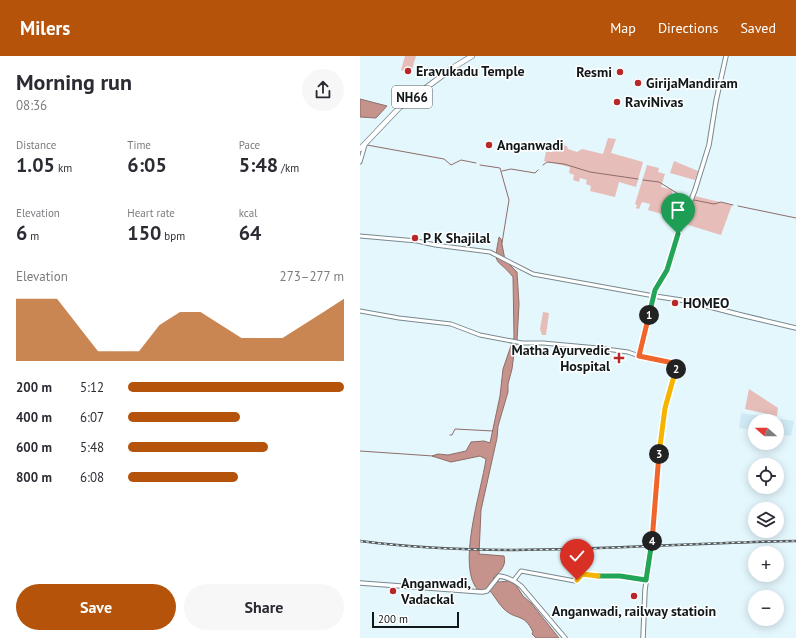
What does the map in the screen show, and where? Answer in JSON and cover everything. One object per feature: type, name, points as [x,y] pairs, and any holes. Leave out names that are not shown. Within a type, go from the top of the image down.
[{"type":"highway","name":"NH66","points":[[360,149],[404,103],[472,56]]},
{"type":"main road","points":[[643,638],[646,580],[652,546],[654,504],[665,408],[678,364],[639,356],[655,290],[667,270],[672,258],[678,234],[695,190],[709,145],[716,101],[726,56]]},
{"type":"main road","points":[[654,296],[688,301],[796,328]]},
{"type":"main road","points":[[360,583],[479,592],[487,591],[496,577],[501,576],[514,580],[534,600],[565,638]]},
{"type":"street","points":[[360,162],[366,143]]},
{"type":"street","points":[[360,236],[417,241],[494,254],[533,274],[654,296]]},
{"type":"street","points":[[360,311],[399,318],[451,324],[480,335],[522,344],[543,343],[598,348],[628,352],[639,356]]},
{"type":"street","points":[[514,580],[521,571],[575,581],[582,574],[620,576],[646,580]]},
{"type":"shaded area","points":[[405,56],[416,56],[412,69],[405,67],[404,71],[401,70]]},
{"type":"shaded area","points":[[360,99],[387,106],[376,118],[360,117]]},
{"type":"shaded area","points":[[608,138],[616,139],[611,153],[643,162],[636,187],[619,182],[615,197],[590,191],[591,186],[586,184],[587,180],[580,178],[579,182],[573,180],[574,175],[569,173],[570,167],[544,161],[546,152],[553,152],[558,144],[567,146],[568,149],[577,152],[582,149],[603,154]]},
{"type":"shaded area","points":[[674,161],[698,171],[695,180],[670,173]]},
{"type":"shaded area","points":[[647,165],[659,168],[658,172],[665,174],[661,187],[673,190],[665,215],[648,210],[650,204],[642,202],[639,209],[636,208],[637,205],[635,204]]},
{"type":"shaded area","points":[[695,196],[732,205],[721,235],[685,224]]},
{"type":"shaded area","points":[[499,237],[501,239],[505,260],[517,272],[519,304],[517,341],[508,384],[508,392],[498,426],[497,438],[481,510],[479,554],[504,556],[505,560],[503,566],[493,578],[499,582],[509,581],[516,585],[523,596],[531,603],[559,638],[536,638],[532,634],[533,632],[530,626],[523,619],[507,612],[487,588],[484,591],[479,591],[472,580],[469,565],[472,528],[486,459],[480,456],[451,462],[432,456],[438,454],[448,455],[466,451],[471,442],[484,441],[490,443],[500,396],[503,369],[514,337],[513,277],[497,261],[496,253]]},
{"type":"shaded area","points":[[543,312],[549,313],[546,335],[542,335],[540,329]]},
{"type":"shaded area","points":[[749,389],[778,408],[777,414],[768,414],[745,409]]},
{"type":"shaded area","points":[[741,413],[748,414],[748,429],[739,428]]},
{"type":"shaded area","points":[[784,419],[794,421],[791,436],[784,435]]},
{"type":"waterway","points":[[367,145],[444,159],[451,165],[461,160],[476,163]]},
{"type":"waterway","points":[[543,165],[547,162],[564,164],[590,172],[638,179]]},
{"type":"waterway","points":[[480,165],[500,168],[509,200],[502,243]]},
{"type":"waterway","points":[[502,171],[511,169],[535,173],[538,170]]},
{"type":"waterway","points":[[643,180],[659,182],[689,199]]},
{"type":"waterway","points":[[694,200],[714,204],[721,202],[733,205]]},
{"type":"waterway","points":[[738,206],[796,218]]},
{"type":"waterway","points":[[450,435],[452,435],[455,429],[493,431]]},
{"type":"waterway","points":[[360,451],[433,456]]},
{"type":"railway","points":[[360,541],[414,547],[523,550],[796,541]]},
{"type":"place","name":"Eravukadu Temple","points":[[408,71]]},
{"type":"place","name":"Resmi","points":[[620,72]]},
{"type":"place","name":"GirijaMandiram","points":[[638,83]]},
{"type":"place","name":"RaviNivas","points":[[617,102]]},
{"type":"place","name":"Anganwadi","points":[[489,145]]},
{"type":"place","name":"P K Shajilal","points":[[415,238]]},
{"type":"place","name":"HOMEO","points":[[675,303]]},
{"type":"place","name":"Matha Ayurvedic Hospital","points":[[619,358]]},
{"type":"place","name":"Anganwadi, Vadackal","points":[[393,591]]},
{"type":"place","name":"Anganwadi, railway statioin","points":[[634,596]]},
{"type":"route","points":[[577,580],[582,574],[620,576],[646,580],[652,546],[654,504],[665,408],[678,364],[639,356],[655,290],[667,270],[672,258],[678,234]]}]
